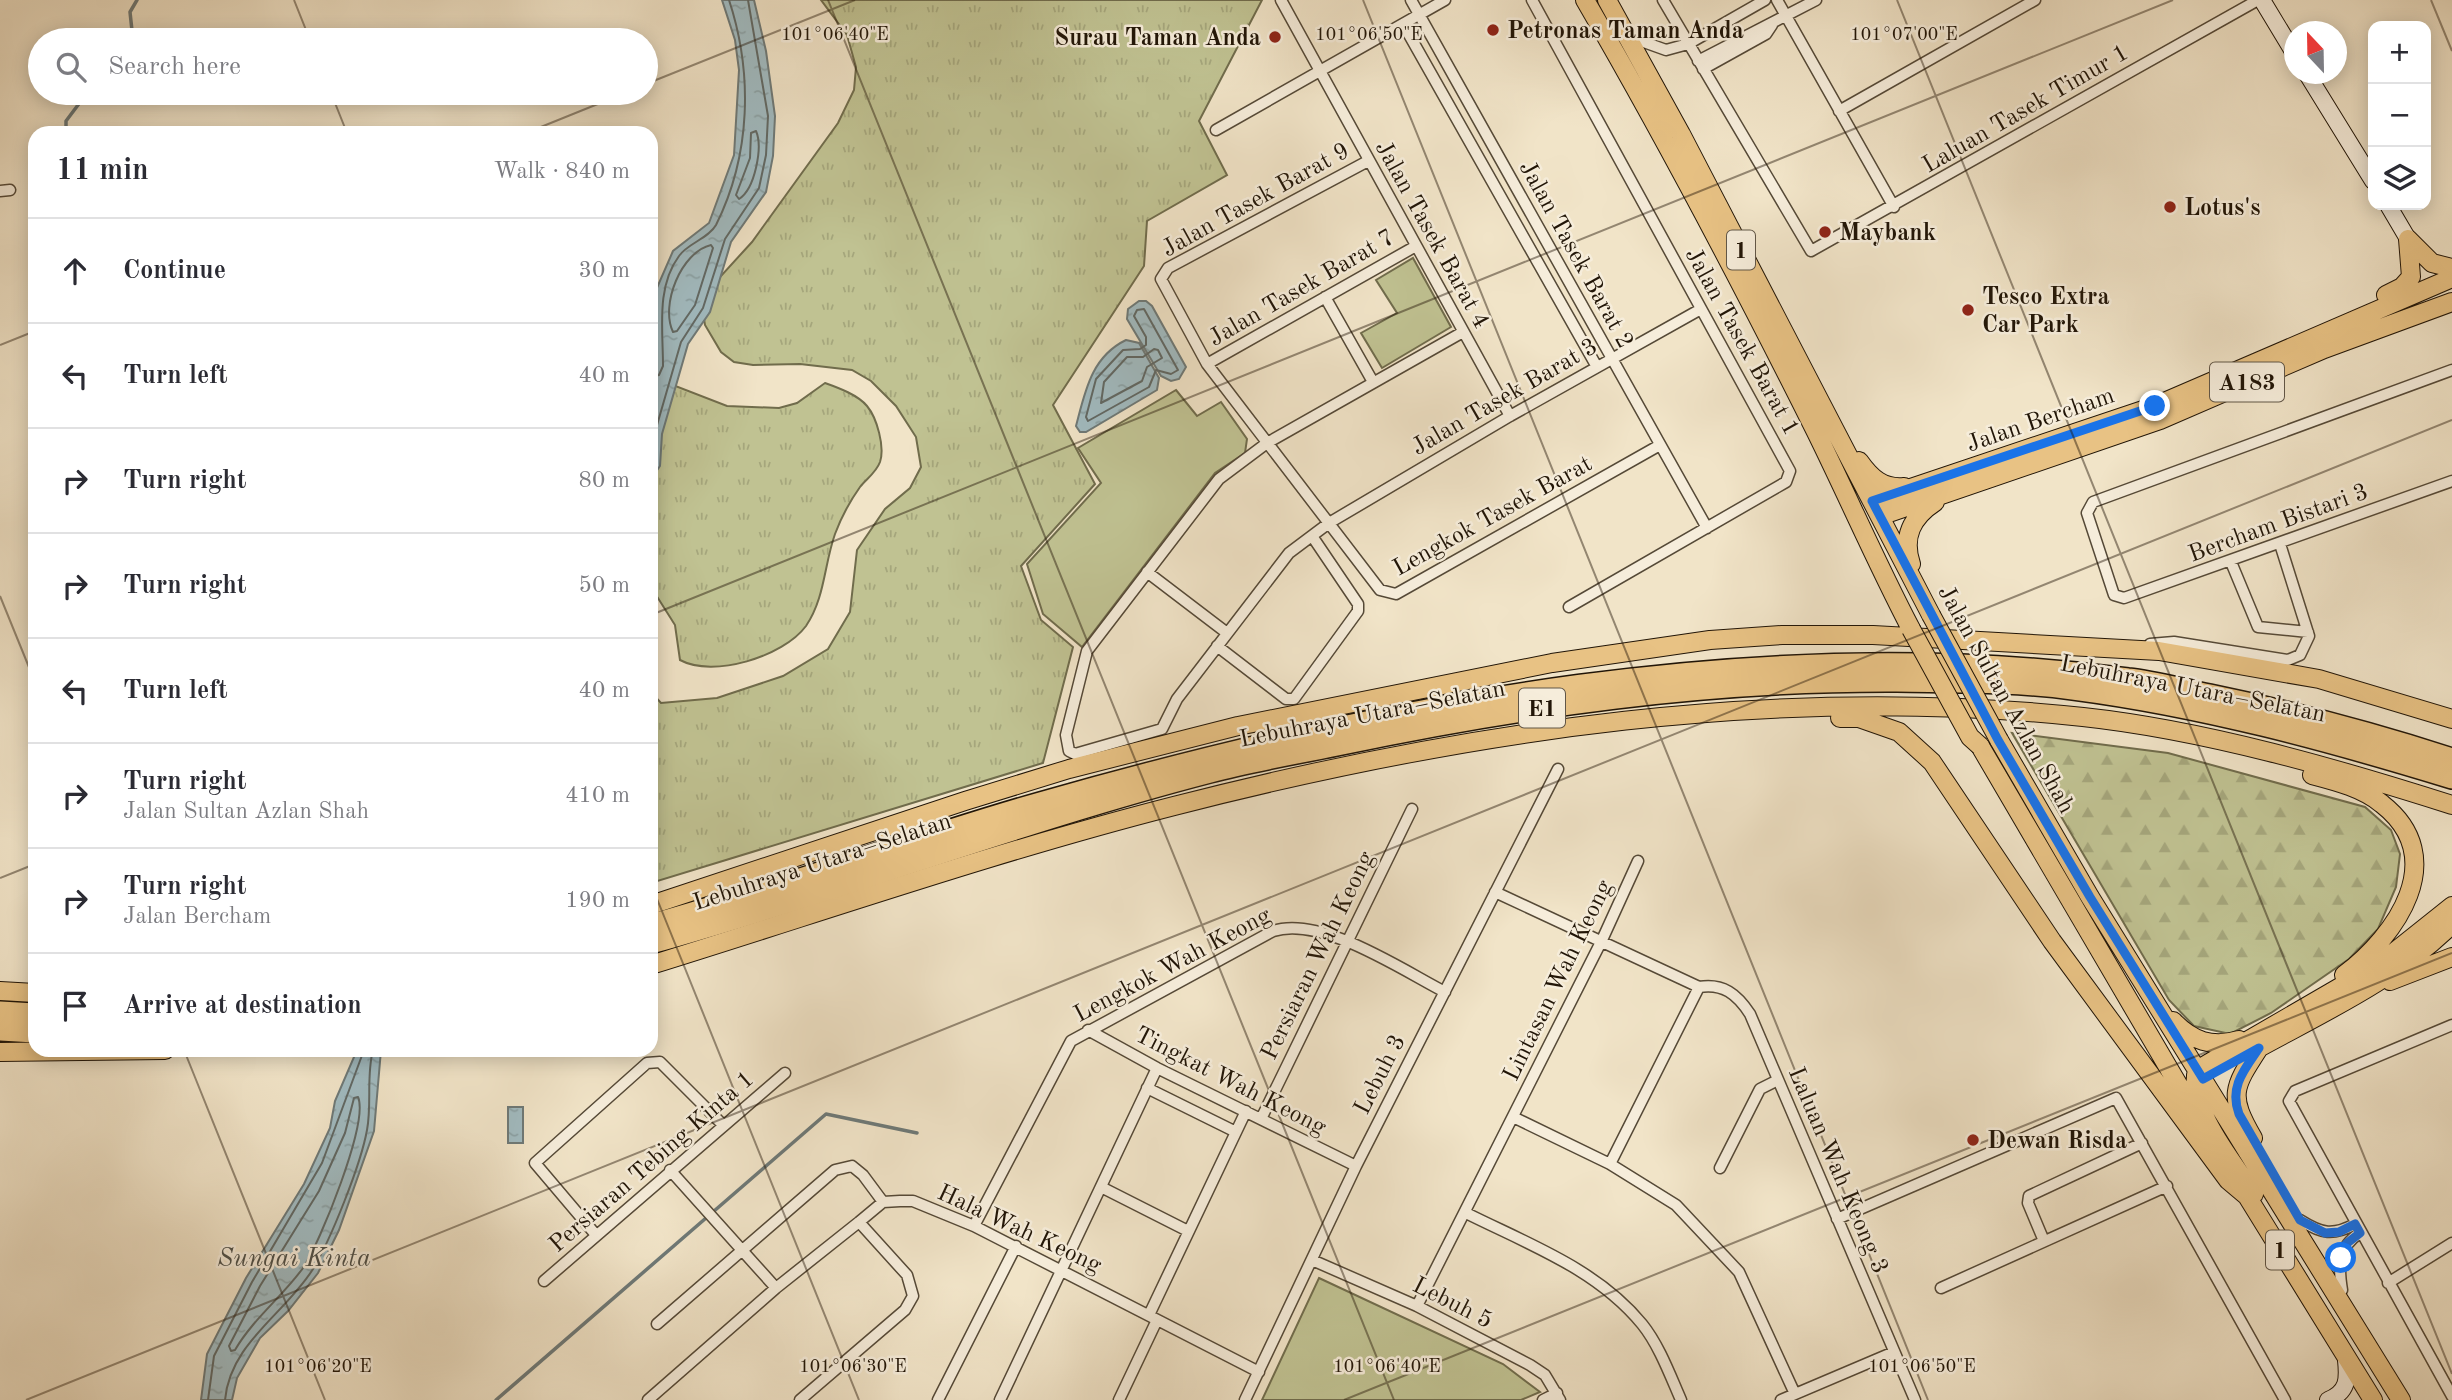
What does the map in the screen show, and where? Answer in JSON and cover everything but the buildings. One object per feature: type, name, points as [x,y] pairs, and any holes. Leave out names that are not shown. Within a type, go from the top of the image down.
[{"type":"highway","name":"Lebuhraya Utara–Selatan","points":[[658,923],[1035,804],[1191,761],[1398,716],[1695,672],[1771,665],[1990,665],[2122,678],[2261,706],[2367,732],[2452,759]]},
{"type":"highway","name":"Lebuhraya Utara–Selatan","points":[[658,941],[1035,821],[1213,771],[1398,732],[1680,689],[1767,682],[1851,681],[1997,682],[2069,688],[2246,721],[2329,740],[2452,778]]},
{"type":"highway","points":[[0,1012],[28,1014]]},
{"type":"highway","points":[[0,1030],[28,1032]]},
{"type":"main road","name":"Jalan Sultan Azlan Shah","points":[[1585,0],[1650,112],[1817,434],[1840,486],[1920,623],[1998,740],[2157,1003],[2201,1085],[2396,1393]]},
{"type":"main road","name":"Jalan Sultan Azlan Shah","points":[[1607,0],[1874,510],[1919,590],[1920,623],[1970,737],[1980,746],[2186,1100],[2248,1196],[2346,1360],[2376,1400]]},
{"type":"main road","points":[[2311,336],[2331,320],[2402,287],[2411,278],[2408,239]]},
{"type":"main road","points":[[2408,239],[2432,263],[2452,268]]},
{"type":"main road","points":[[2411,264],[2433,285],[2452,292]]},
{"type":"main road","name":"Jalan Bercham","points":[[1874,510],[1920,486],[2155,406],[2311,336],[2452,278]]},
{"type":"main road","name":"Jalan Bercham","points":[[1874,510],[2160,420],[2324,349],[2452,302]]},
{"type":"main road","points":[[1830,422],[1877,482],[1890,488],[1920,486]]},
{"type":"main road","points":[[1919,590],[1907,543],[1914,521],[1925,509],[1936,502],[2055,460],[2061,453]]},
{"type":"main road","points":[[1840,486],[1856,505],[1874,510],[1870,532],[1920,623]]},
{"type":"main road","points":[[658,903],[1069,769],[1238,726],[1552,663],[1710,640],[1782,635],[1873,635],[2159,651],[2292,674],[2382,696],[2452,719]]},
{"type":"main road","points":[[658,963],[1046,841],[1266,783],[1551,729],[1705,712],[1793,705],[1921,707],[2085,717],[2164,730],[2353,774],[2452,805]]},
{"type":"main road","points":[[1705,712],[1859,718],[1899,732],[1918,747],[1961,801],[2052,941],[2135,1055],[2228,1180],[2248,1196]]},
{"type":"main road","points":[[2164,730],[2212,748],[2360,790],[2390,810],[2406,834],[2414,878],[2405,907],[2373,951],[2322,991],[2318,1009]]},
{"type":"main road","points":[[2318,1009],[2401,950],[2452,906]]},
{"type":"main road","points":[[2201,1085],[2260,1041],[2413,956],[2452,924]]},
{"type":"main road","points":[[2318,1009],[2336,1011],[2399,977],[2452,957]]},
{"type":"main road","points":[[0,992],[28,993]]},
{"type":"main road","points":[[2157,1003],[2180,1028],[2206,1044],[2260,1041]]},
{"type":"main road","points":[[2260,1041],[2236,1085],[2235,1102],[2300,1220],[2388,1361],[2396,1393]]},
{"type":"main road","points":[[2156,1047],[2182,1072],[2201,1085],[2376,1400]]},
{"type":"main road","points":[[0,1052],[28,1052]]},
{"type":"street","name":"Jalan Tasek Barat 4","points":[[1281,0],[1510,416]]},
{"type":"street","name":"Jalan Tasek Barat 2","points":[[1411,0],[1707,528]]},
{"type":"street","points":[[1216,130],[1445,0]]},
{"type":"street","name":"Jalan Tasek Barat 1","points":[[1532,0],[1790,471],[1786,482],[1569,607]]},
{"type":"street","points":[[1663,0],[1701,65],[1766,34],[1772,25],[1816,0]]},
{"type":"street","points":[[1627,36],[1666,50],[1688,44],[1765,0]]},
{"type":"street","points":[[1777,0],[1894,207]]},
{"type":"street","points":[[1839,111],[2035,0]]},
{"type":"street","points":[[2260,0],[2284,37]]},
{"type":"street","name":"Laluan Tasek Timur 1","points":[[1701,65],[1811,251],[2260,0]]},
{"type":"street","points":[[1403,24],[1597,367]]},
{"type":"street","points":[[2313,84],[2368,173]]},
{"type":"street","name":"Jalan Tasek Barat 9","points":[[1161,275],[1168,268],[1368,160]]},
{"type":"street","points":[[2391,210],[2408,239]]},
{"type":"street","name":"Jalan Tasek Barat 7","points":[[1207,364],[1416,246]]},
{"type":"street","name":"Lengkok Tasek Barat","points":[[1161,275],[1163,284],[1207,364],[1380,590],[1396,594],[1660,445]]},
{"type":"street","points":[[1325,296],[1373,382]]},
{"type":"street","name":"Jalan Tasek Barat 3","points":[[1147,572],[1087,651],[1065,738],[1068,749],[1075,754],[1166,725],[1177,699],[1285,558],[1329,523],[1510,416],[1701,309]]},
{"type":"street","points":[[2431,309],[2452,313]]},
{"type":"street","points":[[1227,633],[1147,572],[1219,479],[1267,443],[1463,332]]},
{"type":"street","name":"Bercham Bistari 3","points":[[2452,370],[2088,506],[2087,513],[2118,598],[2231,562],[2452,481]]},
{"type":"street","points":[[1217,646],[1286,699],[1294,698],[1358,611],[1358,604],[1312,536]]},
{"type":"street","points":[[2105,647],[2174,642],[2288,660],[2300,655],[2306,647],[2308,632],[2280,544]]},
{"type":"street","points":[[2231,562],[2258,627],[2308,632]]},
{"type":"street","name":"Lebuh 3","points":[[1245,1400],[1356,1166],[1558,769]]},
{"type":"street","name":"Persiaran Wah Keong","points":[[1261,1119],[1412,809]]},
{"type":"street","name":"Lintasan Wah Keong","points":[[1417,1306],[1602,940],[1638,861]]},
{"type":"street","name":"Laluan Wah Keong 3","points":[[1495,892],[1699,986],[1721,987],[1743,1004],[1914,1400]]},
{"type":"street","name":"Lengkok Wah Keong","points":[[974,1226],[1067,1045],[1088,1030],[1273,931],[1302,927],[1346,942],[1445,992]]},
{"type":"street","points":[[1610,1164],[1699,986]]},
{"type":"street","points":[[2452,1025],[2292,1093],[2290,1104],[2452,1396]]},
{"type":"street","name":"Tingkat Wah Keong","points":[[1088,1030],[1157,1068],[1356,1166]]},
{"type":"street","points":[[596,1235],[535,1163],[647,1063],[660,1062],[723,1125]]},
{"type":"street","points":[[1000,1400],[1157,1068]]},
{"type":"street","name":"Persiaran Tebing Kinta 1","points":[[544,1281],[785,1073]]},
{"type":"street","points":[[1720,1168],[1760,1089],[1778,1080]]},
{"type":"street","name":"Tingkat Wah Keong","points":[[1147,1088],[1236,1132]]},
{"type":"street","points":[[1837,1219],[2116,1098],[2285,1400]]},
{"type":"street","points":[[1119,1400],[1188,1231],[1246,1111]]},
{"type":"street","points":[[1513,1117],[1610,1164],[1676,1205],[1739,1272],[1796,1394]]},
{"type":"street","points":[[2044,1241],[2028,1203],[2029,1196],[2142,1143]]},
{"type":"street","points":[[648,1400],[776,1288],[883,1202],[863,1175],[852,1166],[835,1170],[657,1324]]},
{"type":"street","points":[[670,1170],[776,1288]]},
{"type":"street","points":[[1941,1288],[2167,1186]]},
{"type":"street","points":[[1101,1187],[1188,1231]]},
{"type":"street","name":"Hala Wah Keong","points":[[883,1202],[913,1201],[974,1226],[1259,1372]]},
{"type":"street","points":[[1466,1213],[1568,1264],[1599,1283],[1621,1302],[1644,1326],[1681,1400]]},
{"type":"street","points":[[2300,1220],[2325,1233],[2358,1228]]},
{"type":"street","points":[[800,1400],[905,1310],[913,1296],[907,1275],[859,1222]]},
{"type":"street","points":[[2342,1290],[2339,1266],[2343,1250],[2358,1228]]},
{"type":"street","points":[[2388,1283],[2452,1243]]},
{"type":"street","points":[[938,1400],[1016,1246]]},
{"type":"street","name":"Lebuh 5","points":[[1312,1260],[1417,1306],[1530,1365],[1545,1376],[1559,1397]]},
{"type":"street","points":[[1781,1400],[1894,1352]]},
{"type":"street","points":[[2328,1400],[2345,1388],[2346,1360]]},
{"type":"street","points":[[1543,1400],[1559,1397]]},
{"type":"green space","points":[[821,0],[1262,0],[1199,121],[1227,175],[1147,221],[1144,266],[1053,405],[1095,484],[1021,566],[1041,620],[1073,647],[1043,763],[658,881],[658,700],[661,703],[717,698],[783,676],[828,649],[850,612],[857,550],[885,509],[910,488],[921,467],[916,437],[896,406],[871,381],[852,370],[800,364],[753,365],[734,362],[721,352],[705,325],[703,313],[720,277],[752,242],[838,123],[854,90],[856,67],[847,35]]},
{"type":"green space","points":[[1413,258],[1451,327],[1382,368],[1361,333],[1397,313],[1376,280]]},
{"type":"green space","points":[[825,383],[853,395],[867,406],[874,418],[881,449],[878,466],[856,492],[837,528],[821,593],[812,615],[795,637],[765,655],[710,667],[680,660],[675,625],[658,598],[658,388],[673,385],[727,406],[779,408],[797,403]]},
{"type":"green space","points":[[1176,390],[1197,416],[1221,402],[1247,439],[1245,453],[1215,473],[1082,647],[1043,614],[1027,564],[1101,483],[1078,448]]},
{"type":"green space","points":[[2012,733],[2168,753],[2365,807],[2391,830],[2400,854],[2396,887],[2378,929],[2349,959],[2271,1013],[2230,1034],[2194,1026],[2169,1000]]},
{"type":"green space","points":[[1319,1278],[1503,1364],[1540,1392],[1521,1400],[1262,1400]]},
{"type":"water","points":[[722,0],[754,0],[766,51],[775,116],[773,156],[766,192],[731,242],[710,312],[688,344],[662,434],[658,469],[658,285],[673,251],[709,223],[734,155],[739,70],[735,40]]},
{"type":"water","points":[[1139,301],[1146,301],[1152,306],[1186,367],[1179,379],[1171,381],[1161,376],[1127,319],[1128,309]]},
{"type":"water","points":[[1126,340],[1139,343],[1159,378],[1157,390],[1086,432],[1080,432],[1076,426],[1091,377],[1105,356]]},
{"type":"water","name":"Sungai Kinta","points":[[354,1057],[380,1057],[374,1131],[339,1230],[318,1273],[288,1311],[260,1338],[237,1378],[232,1400],[201,1400],[207,1354],[246,1278],[304,1184],[330,1128],[335,1101]]},
{"type":"water","points":[[508,1107],[523,1107],[523,1143],[508,1143]]},
{"type":"waterway","points":[[132,28],[130,12],[137,0]]},
{"type":"waterway","points":[[66,126],[66,121],[78,105]]},
{"type":"waterway","points":[[496,1400],[826,1114],[917,1133]]},
{"type":"place","name":"Petronas Taman Anda","points":[[1493,30]]},
{"type":"place","name":"Surau Taman Anda","points":[[1275,37]]},
{"type":"place","name":"Lotus's","points":[[2170,207]]},
{"type":"place","name":"Maybank","points":[[1825,232]]},
{"type":"place","name":"Tesco Extra Car Park","points":[[1968,310]]},
{"type":"place","name":"Dewan Risda","points":[[1973,1140]]},
{"type":"route","points":[[2155,406],[1872,501],[1998,740],[2090,897],[2203,1079],[2259,1048],[2236,1085],[2234,1094],[2239,1114],[2300,1220],[2325,1233],[2339,1232],[2355,1224],[2360,1233],[2346,1244],[2341,1258]]}]
